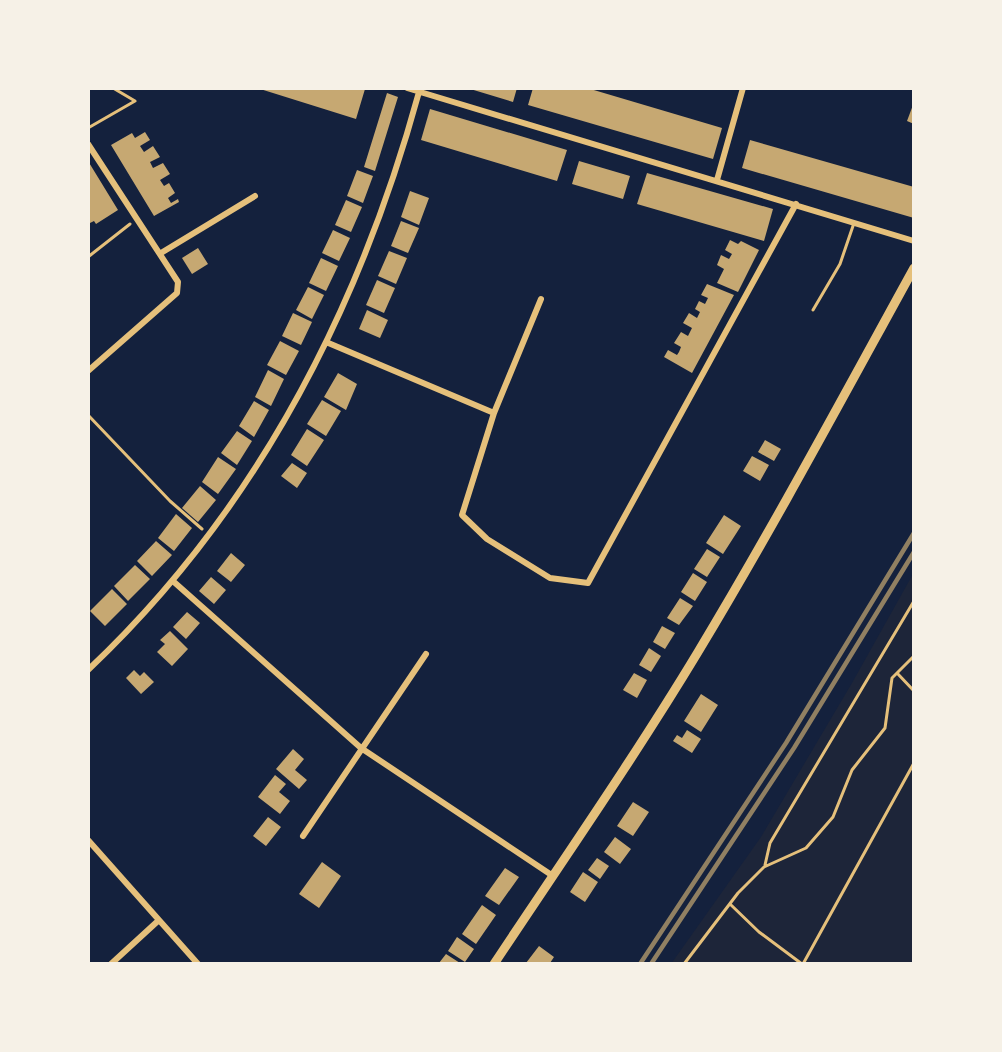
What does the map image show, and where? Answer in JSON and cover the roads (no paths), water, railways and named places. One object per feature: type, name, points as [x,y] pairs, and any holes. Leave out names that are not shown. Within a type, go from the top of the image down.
[{"type":"main road","points":[[494,963],[698,651],[789,495],[914,268]]},
{"type":"street","points":[[407,88],[914,241]]},
{"type":"street","points":[[717,180],[743,88]]},
{"type":"street","points":[[88,670],[174,582],[210,536],[290,411],[326,342],[377,228],[419,92]]},
{"type":"street","points":[[88,144],[178,282],[177,292],[88,371]]},
{"type":"street","points":[[161,253],[255,196]]},
{"type":"street","points":[[541,299],[494,413],[462,515],[487,539],[550,578],[588,583],[796,204]]},
{"type":"street","points":[[326,342],[494,413]]},
{"type":"street","points":[[174,582],[361,748],[553,876]]},
{"type":"street","points":[[303,836],[426,654]]},
{"type":"street","points":[[88,840],[198,963]]},
{"type":"street","points":[[111,963],[159,920]]},
{"type":"lane","points":[[88,128],[135,100],[113,88]]},
{"type":"lane","points":[[813,310],[840,264],[854,222]]},
{"type":"railway","points":[[640,964],[786,743],[914,533]]},
{"type":"railway","points":[[651,964],[794,748],[914,552]]}]
